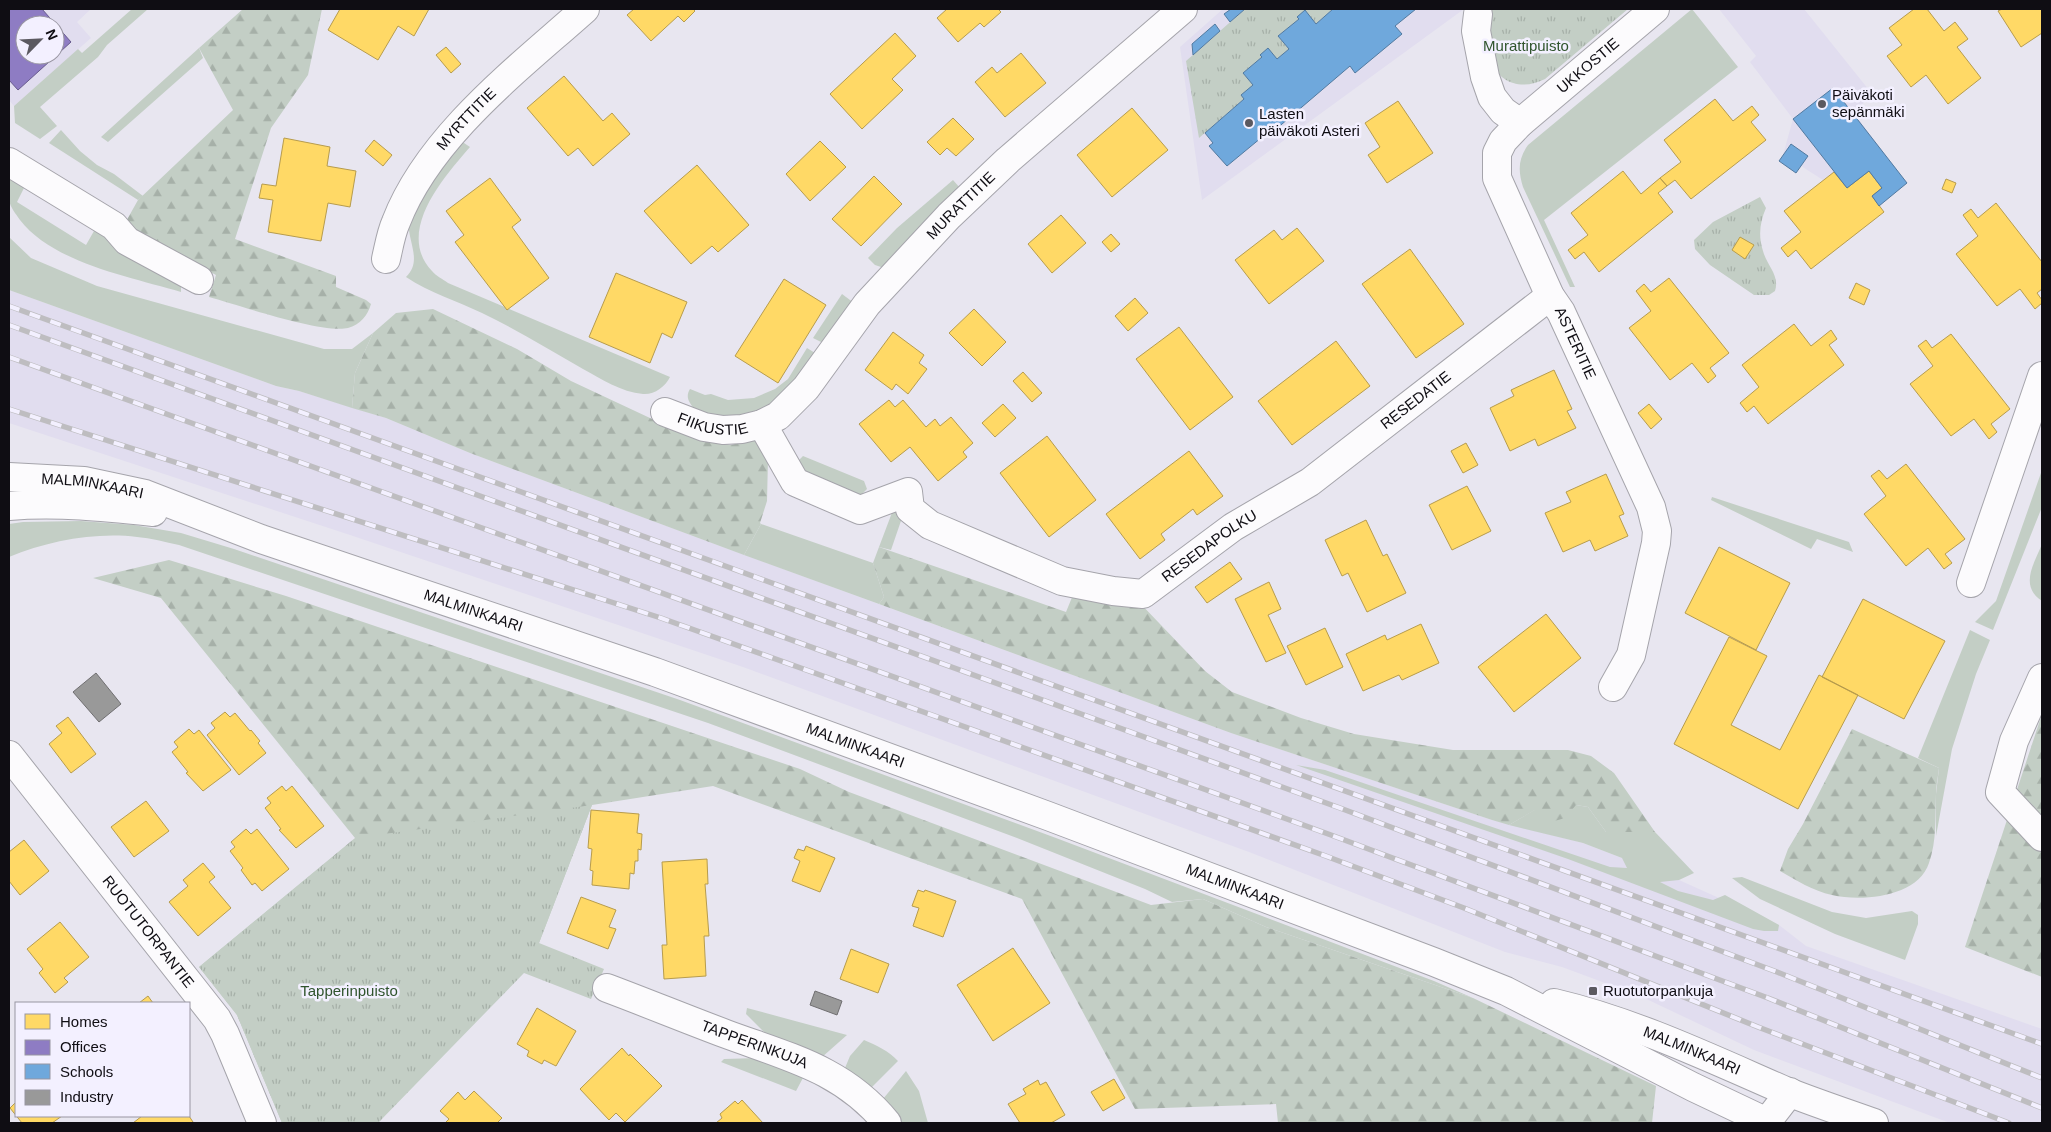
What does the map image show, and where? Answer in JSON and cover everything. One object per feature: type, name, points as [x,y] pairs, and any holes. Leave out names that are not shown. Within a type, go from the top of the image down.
[{"type":"street","name":"MYRTTITIE","points":[[386,258],[396,222],[411,192],[432,159],[458,126],[491,92],[585,9]]},
{"type":"street","name":"MURATTITIE","points":[[762,424],[778,416],[792,404],[806,388],[867,304],[949,216],[1008,160],[1183,9]]},
{"type":"street","name":"UKKOSTIE","points":[[1520,123],[1655,9]]},
{"type":"street","points":[[1478,14],[1476,31],[1485,77],[1492,97],[1503,111],[1520,123]]},
{"type":"street","name":"ASTERITIE","points":[[1520,123],[1503,141],[1498,153],[1498,178],[1550,296],[1561,312],[1651,507],[1656,531],[1656,543],[1630,655],[1613,686]]},
{"type":"street","points":[[9,162],[114,226],[128,241],[199,280]]},
{"type":"street","name":"RESEDATIE","points":[[1278,500],[1310,482],[1550,296]]},
{"type":"street","points":[[1972,583],[2042,376]]},
{"type":"street","name":"FIIKUSTIE","points":[[665,412],[704,427],[723,430],[742,429],[762,424]]},
{"type":"street","name":"RESEDAPOLKU","points":[[762,424],[795,482],[860,510],[908,492],[910,510],[930,525],[1062,581],[1112,591],[1143,594],[1233,526],[1278,500]]},
{"type":"street","name":"MALMINKAARI","points":[[9,476],[84,481],[145,494],[261,539],[655,672],[1048,816],[1434,962],[1506,992],[1768,1123]]},
{"type":"street","name":"MALMINKAARI","points":[[9,506],[37,504],[88,505],[200,516]]},
{"type":"street","points":[[2042,678],[2014,741],[2000,792],[2042,837]]},
{"type":"street","name":"RUOTUTORPANTIE","points":[[9,755],[217,1019],[262,1123]]},
{"type":"street","name":"TAPPERINKUJA","points":[[607,988],[727,1035],[769,1048],[827,1072],[869,1102],[888,1123]]},
{"type":"street","name":"MALMINKAARI","points":[[1506,992],[1581,1009],[1707,1056],[1790,1092],[1874,1123]]},
{"type":"street","points":[[1768,1123],[1790,1092]]},
{"type":"shaded area","points":[[9,9],[91,9],[77,22],[91,38],[65,61],[65,15],[15,15],[15,65],[60,65],[14,106],[9,100]]},
{"type":"shaded area","name":"Lasten päiväkoti Asteri","points":[[1223,9],[1464,9],[1202,200],[1180,47]]},
{"type":"shaded area","name":"Päiväkoti sepänmäki","points":[[1719,9],[1804,9],[1873,95],[1853,112],[1907,183],[1879,206],[1847,188],[1834,172],[1823,180],[1801,166],[1796,173],[1779,161],[1783,155],[1793,119],[1750,62],[1756,56]]},
{"type":"shaded area","points":[[9,290],[276,386],[299,391],[386,418],[470,453],[1231,733],[1492,820],[1583,843],[1679,880],[1779,925],[1806,946],[2042,1029],[2042,1123],[1950,1123],[1754,1050],[1640,996],[1562,967],[1505,952],[1249,852],[743,667],[9,423]]},
{"type":"green space","points":[[132,9],[148,9],[107,45],[98,57],[40,107],[57,126],[40,139],[15,123],[14,106],[60,65],[65,65],[65,61],[78,49],[82,53]]},
{"type":"green space","points":[[243,9],[322,9],[308,75],[271,128],[235,239],[336,276],[336,287],[371,304],[363,319],[352,327],[336,329],[320,327],[209,297],[216,275],[124,225],[138,200],[233,110],[199,48]]},
{"type":"green space","points":[[1245,9],[1333,9],[1316,24],[1305,11],[1297,17],[1299,19],[1278,36],[1289,49],[1277,59],[1262,57],[1243,73],[1253,85],[1244,99],[1199,138],[1186,61]]},
{"type":"green space","name":"Murattipuisto","points":[[1487,9],[1628,9],[1545,79],[1529,84],[1521,84],[1506,80],[1500,75],[1491,60]]},
{"type":"green space","points":[[1692,9],[1738,67],[1544,220],[1575,287],[1570,287],[1523,187],[1520,176],[1522,155],[1528,145]]},
{"type":"green space","points":[[199,48],[203,58],[108,142],[101,137]]},
{"type":"green space","points":[[61,130],[80,151],[97,165],[114,174],[143,196],[138,200],[49,143]]},
{"type":"green space","points":[[461,141],[470,147],[437,189],[427,206],[421,223],[419,239],[422,256],[432,271],[448,283],[670,377],[662,387],[655,392],[647,394],[635,393],[619,388],[495,320],[406,277],[414,263],[409,223],[414,205],[426,185]]},
{"type":"green space","points":[[9,173],[25,186],[17,202],[86,245],[94,231],[97,230],[181,282],[181,292],[117,274],[72,258],[34,235],[12,208],[8,197]]},
{"type":"green space","points":[[953,180],[960,188],[884,268],[875,265],[868,258],[897,228]]},
{"type":"green space","points":[[1760,197],[1766,208],[1760,229],[1761,245],[1776,280],[1775,291],[1769,295],[1754,295],[1710,265],[1695,249],[1694,240],[1713,222]]},
{"type":"green space","points":[[9,237],[31,258],[97,286],[324,349],[352,349],[373,333],[355,373],[352,408],[299,391],[276,386],[9,290]]},
{"type":"green space","points":[[842,294],[854,303],[823,343],[813,338]]},
{"type":"green space","points":[[433,309],[517,349],[571,381],[682,433],[730,445],[761,439],[768,459],[767,501],[761,524],[744,555],[470,453],[386,418],[352,408],[355,373],[373,333],[396,313]]},
{"type":"green space","points":[[807,348],[815,353],[799,376],[781,397],[758,412],[737,417],[714,417],[696,410],[689,401],[688,393],[690,389],[705,395],[711,394],[728,400],[754,398],[775,389],[788,379]]},
{"type":"green space","points":[[803,456],[864,481],[867,489],[860,496],[803,473],[798,461]]},
{"type":"green space","points":[[2042,470],[2042,507],[1993,630],[1975,622],[1996,601]]},
{"type":"green space","points":[[1712,497],[1849,542],[1853,552],[1817,539],[1811,549],[1711,500]]},
{"type":"green space","points":[[893,510],[903,515],[891,550],[879,547]]},
{"type":"green space","points":[[81,521],[134,525],[181,533],[234,549],[680,700],[1056,838],[1434,981],[1473,998],[1266,927],[1203,899],[1172,902],[1145,889],[1017,838],[708,723],[179,545],[137,537],[88,537],[40,546],[9,557],[9,524]]},
{"type":"green space","points":[[761,524],[873,563],[884,597],[879,604],[744,555]]},
{"type":"green space","points":[[2042,544],[2042,601],[2031,589],[2030,574]]},
{"type":"green space","points":[[879,547],[1066,612],[1075,590],[1137,600],[1205,671],[1232,692],[1301,718],[1354,734],[1453,750],[1568,750],[1591,756],[1614,773],[1655,832],[1606,832],[1588,807],[1576,805],[1565,818],[1544,824],[1535,810],[1509,825],[1231,733],[879,604],[884,597],[873,563]]},
{"type":"green space","points":[[169,560],[286,596],[800,769],[849,792],[1151,905],[1203,899],[1266,927],[1473,998],[1656,1086],[1652,1123],[1278,1123],[1276,1104],[1135,1109],[1022,899],[713,786],[592,805],[539,943],[378,1123],[282,1123],[237,1015],[199,967],[355,838],[161,598],[93,578]]},
{"type":"green space","points":[[1970,630],[1990,640],[1976,674],[1952,749],[1936,836],[1936,794],[1939,768],[1918,758]]},
{"type":"green space","points":[[2042,714],[2042,977],[1965,947]]},
{"type":"green space","points":[[1852,729],[1939,768],[1934,837],[1929,863],[1923,874],[1913,883],[1901,890],[1873,897],[1858,898],[1832,895],[1805,885],[1780,871],[1788,849]]},
{"type":"green space","points":[[1296,765],[1325,770],[1610,867],[1627,868],[1622,858],[1583,843],[1509,825],[1536,809],[1576,805],[1588,807],[1606,832],[1655,832],[1694,873],[1679,880],[1660,882],[1678,891],[1713,900],[1725,895],[1779,925],[1778,931],[1753,929],[1568,859]]},
{"type":"green space","name":"Tapperinpuisto","points":[[592,805],[539,943],[604,969],[591,999],[524,973],[378,1123],[282,1123],[237,1015],[199,967],[356,838]]},
{"type":"green space","points":[[1742,877],[1832,912],[1866,918],[1912,911],[1918,915],[1918,924],[1905,960],[1835,934],[1760,899],[1732,878]]},
{"type":"green space","points":[[747,1008],[847,1035],[821,1058],[768,1036],[746,1014]]},
{"type":"green space","points":[[864,1040],[878,1046],[898,1061],[871,1088],[845,1068],[850,1056]]},
{"type":"green space","points":[[757,1058],[804,1076],[796,1091],[721,1062],[724,1059]]},
{"type":"green space","points":[[906,1071],[919,1091],[928,1123],[902,1123],[883,1099]]},
{"type":"building: Homes","points":[[340,9],[429,9],[414,36],[398,26],[378,60],[328,30]]},
{"type":"building: Homes","points":[[634,9],[693,9],[695,11],[684,22],[678,16],[651,41],[627,15]]},
{"type":"building: Homes","points":[[947,9],[998,9],[1001,12],[984,27],[980,23],[958,42],[937,18]]},
{"type":"building: Homes","points":[[1914,9],[1927,9],[1944,31],[1955,22],[1968,39],[1957,47],[1981,78],[1948,104],[1926,75],[1911,87],[1887,56],[1902,45],[1889,28]]},
{"type":"building: Homes","points":[[2002,9],[2042,9],[2042,33],[2021,47],[1998,11]]},
{"type":"building: Homes","points":[[895,33],[916,56],[892,79],[903,90],[862,129],[830,94]]},
{"type":"building: Homes","points":[[446,47],[461,64],[451,73],[436,55]]},
{"type":"building: Homes","points":[[1021,53],[1046,83],[1005,117],[975,82],[992,67],[997,73]]},
{"type":"building: Homes","points":[[564,76],[603,121],[612,113],[630,134],[593,166],[578,148],[568,156],[527,108]]},
{"type":"building: Homes","points":[[1715,99],[1733,121],[1752,106],[1759,115],[1751,122],[1766,140],[1691,199],[1675,180],[1667,186],[1660,178],[1681,162],[1664,140]]},
{"type":"building: Homes","points":[[1398,101],[1433,153],[1387,183],[1368,155],[1380,147],[1365,123]]},
{"type":"building: Homes","points":[[1132,108],[1168,150],[1112,197],[1077,155]]},
{"type":"building: Homes","points":[[953,118],[974,139],[956,156],[947,148],[940,155],[927,142]]},
{"type":"building: Homes","points":[[284,138],[330,147],[327,166],[356,171],[350,207],[328,203],[321,241],[268,232],[273,200],[259,198],[262,184],[276,186]]},
{"type":"building: Homes","points":[[374,140],[392,155],[383,166],[365,151]]},
{"type":"building: Homes","points":[[820,141],[846,167],[810,201],[786,174]]},
{"type":"building: Homes","points":[[697,165],[749,225],[718,252],[712,246],[691,264],[644,211]]},
{"type":"building: Homes","points":[[1623,171],[1641,194],[1660,178],[1667,186],[1658,193],[1673,212],[1599,272],[1584,252],[1575,259],[1568,250],[1588,235],[1571,213]]},
{"type":"building: Homes","points":[[1869,171],[1882,188],[1872,196],[1884,212],[1811,269],[1796,250],[1788,257],[1781,248],[1801,232],[1784,211],[1834,172],[1847,188]]},
{"type":"building: Homes","points":[[874,176],[902,204],[861,246],[832,219]]},
{"type":"building: Homes","points":[[490,178],[521,220],[512,227],[549,278],[507,310],[455,242],[464,235],[446,211]]},
{"type":"building: Homes","points":[[1946,179],[1956,183],[1952,193],[1942,189]]},
{"type":"building: Homes","points":[[1996,203],[2042,262],[2042,289],[2037,293],[2042,303],[2035,309],[2020,289],[1997,306],[1956,254],[1978,236],[1963,215],[1971,209],[1978,218]]},
{"type":"building: Homes","points":[[1061,215],[1086,243],[1052,273],[1028,244]]},
{"type":"building: Homes","points":[[1297,228],[1324,261],[1269,304],[1235,260],[1274,230],[1282,240]]},
{"type":"building: Homes","points":[[1111,234],[1120,244],[1111,252],[1102,242]]},
{"type":"building: Homes","points":[[1740,237],[1754,245],[1745,259],[1732,250]]},
{"type":"building: Homes","points":[[1410,249],[1464,324],[1416,358],[1362,284]]},
{"type":"building: Homes","points":[[616,273],[687,302],[672,338],[662,333],[650,363],[589,337]]},
{"type":"building: Homes","points":[[1669,278],[1729,353],[1710,368],[1716,376],[1708,383],[1692,363],[1670,380],[1629,328],[1651,311],[1636,291],[1644,284],[1651,292]]},
{"type":"building: Homes","points":[[784,279],[826,305],[778,383],[735,356]]},
{"type":"building: Homes","points":[[1856,283],[1870,290],[1864,305],[1849,298]]},
{"type":"building: Homes","points":[[1135,298],[1148,313],[1128,331],[1115,316]]},
{"type":"building: Homes","points":[[974,309],[1006,342],[982,366],[949,333]]},
{"type":"building: Homes","points":[[1794,324],[1811,346],[1831,330],[1837,339],[1829,345],[1844,365],[1768,424],[1754,406],[1747,412],[1740,403],[1759,387],[1742,365]]},
{"type":"building: Homes","points":[[1179,327],[1233,397],[1190,430],[1136,359]]},
{"type":"building: Homes","points":[[893,332],[924,355],[919,363],[927,369],[908,394],[896,384],[892,390],[865,370]]},
{"type":"building: Homes","points":[[1951,334],[2010,409],[1991,424],[1997,432],[1989,439],[1974,419],[1951,436],[1910,384],[1933,366],[1918,346],[1926,340],[1932,348]]},
{"type":"building: Homes","points":[[1336,341],[1370,386],[1292,445],[1258,401]]},
{"type":"building: Homes","points":[[1554,370],[1572,409],[1567,411],[1576,428],[1538,446],[1535,439],[1510,451],[1490,408],[1514,396],[1511,390]]},
{"type":"building: Homes","points":[[1023,372],[1042,393],[1032,402],[1013,381]]},
{"type":"building: Homes","points":[[889,400],[895,407],[903,400],[926,427],[935,419],[940,426],[951,417],[973,443],[963,452],[967,457],[938,481],[910,447],[891,462],[859,424]]},
{"type":"building: Homes","points":[[1003,404],[1016,418],[995,437],[982,423]]},
{"type":"building: Homes","points":[[1649,404],[1662,419],[1651,429],[1638,413]]},
{"type":"building: Homes","points":[[1047,436],[1096,500],[1049,537],[1000,473]]},
{"type":"building: Homes","points":[[1466,443],[1478,465],[1463,473],[1451,451]]},
{"type":"building: Homes","points":[[1189,451],[1223,496],[1197,515],[1193,509],[1161,534],[1165,540],[1140,559],[1106,514]]},
{"type":"building: Homes","points":[[1906,464],[1965,539],[1945,554],[1952,563],[1944,569],[1928,548],[1906,566],[1864,514],[1886,496],[1871,476],[1879,470],[1887,479]]},
{"type":"building: Homes","points":[[1606,474],[1624,514],[1619,516],[1628,536],[1595,551],[1590,540],[1563,552],[1545,513],[1571,502],[1566,492]]},
{"type":"building: Homes","points":[[1467,486],[1491,531],[1452,550],[1429,505]]},
{"type":"building: Homes","points":[[1366,520],[1383,556],[1387,554],[1406,593],[1367,612],[1348,573],[1342,576],[1325,540]]},
{"type":"building: Homes","points":[[1719,547],[1790,583],[1756,650],[1685,613]]},
{"type":"building: Homes","points":[[1230,562],[1242,579],[1207,603],[1195,587]]},
{"type":"building: Homes","points":[[1269,582],[1281,609],[1268,615],[1286,653],[1266,662],[1235,599]]},
{"type":"building: Homes","points":[[1863,599],[1945,641],[1904,719],[1822,677]]},
{"type":"building: Homes","points":[[1546,614],[1581,658],[1514,712],[1478,667]]},
{"type":"building: Homes","points":[[1421,624],[1439,663],[1402,680],[1399,675],[1363,691],[1346,654],[1385,635],[1387,640]]},
{"type":"building: Homes","points":[[1325,628],[1343,667],[1306,685],[1287,646]]},
{"type":"building: Homes","points":[[1729,637],[1767,656],[1731,725],[1780,750],[1819,675],[1858,695],[1798,809],[1674,744]]},
{"type":"building: Homes","points":[[225,712],[230,717],[235,713],[260,741],[258,743],[266,753],[239,775],[207,735],[215,728],[211,723]]},
{"type":"building: Homes","points":[[68,717],[96,754],[71,773],[49,744],[62,733],[56,726]]},
{"type":"building: Homes","points":[[189,729],[194,734],[199,730],[231,770],[203,791],[186,773],[188,772],[172,752],[178,747],[174,742]]},
{"type":"building: Homes","points":[[282,786],[286,791],[292,786],[324,826],[296,848],[279,830],[281,829],[265,808],[271,803],[267,798]]},
{"type":"building: Homes","points":[[146,801],[169,831],[134,857],[111,827]]},
{"type":"building: Homes","points":[[591,810],[639,814],[637,833],[642,834],[641,850],[638,849],[638,861],[635,861],[634,874],[630,873],[629,889],[592,885],[593,871],[590,870],[592,849],[588,848]]},
{"type":"building: Homes","points":[[246,829],[251,834],[257,829],[289,869],[262,891],[255,883],[252,885],[241,870],[243,868],[230,851],[235,847],[231,842]]},
{"type":"building: Homes","points":[[24,840],[49,871],[20,895],[9,881],[9,852]]},
{"type":"building: Homes","points":[[806,846],[835,858],[820,892],[792,881],[800,861],[794,858],[798,849],[804,851]]},
{"type":"building: Homes","points":[[707,859],[708,884],[705,884],[709,936],[704,936],[706,976],[664,979],[662,945],[667,945],[662,862]]},
{"type":"building: Homes","points":[[203,863],[215,877],[209,882],[231,908],[198,936],[169,902],[188,886],[183,880]]},
{"type":"building: Homes","points":[[918,890],[924,892],[925,890],[956,901],[943,937],[913,926],[919,908],[912,906]]},
{"type":"building: Homes","points":[[581,897],[616,910],[609,927],[616,929],[608,949],[567,933]]},
{"type":"building: Homes","points":[[60,922],[89,957],[64,978],[68,982],[55,993],[39,973],[43,969],[27,949]]},
{"type":"building: Homes","points":[[1013,948],[1050,1003],[993,1041],[957,985]]},
{"type":"building: Homes","points":[[851,949],[889,964],[878,993],[840,979]]},
{"type":"building: Homes","points":[[148,996],[152,1002],[140,1002]]},
{"type":"building: Homes","points":[[537,1008],[576,1031],[556,1066],[544,1060],[542,1064],[527,1056],[529,1051],[517,1044]]},
{"type":"building: Homes","points":[[622,1048],[662,1086],[625,1122],[616,1113],[609,1120],[580,1089]]},
{"type":"building: Homes","points":[[1114,1079],[1125,1098],[1103,1111],[1091,1092]]},
{"type":"building: Homes","points":[[1038,1080],[1040,1085],[1046,1082],[1065,1115],[1051,1123],[1020,1123],[1008,1104],[1026,1094],[1023,1089]]},
{"type":"building: Homes","points":[[474,1091],[502,1118],[497,1123],[445,1123],[449,1119],[440,1111],[458,1092],[465,1100]]},
{"type":"building: Homes","points":[[742,1100],[763,1123],[716,1123],[722,1118],[720,1114],[735,1101],[738,1104]]},
{"type":"building: Homes","points":[[15,1103],[15,1115],[10,1108]]},
{"type":"building: Homes","points":[[17,1117],[61,1117],[52,1123],[22,1123]]},
{"type":"building: Homes","points":[[141,1117],[190,1117],[193,1122],[191,1123],[133,1123]]},
{"type":"building: Offices","points":[[9,9],[42,9],[47,15],[15,15],[15,65],[46,65],[18,90],[9,80]]},
{"type":"building: Offices","points":[[65,35],[71,42],[65,47]]},
{"type":"building: Schools","points":[[1231,9],[1245,9],[1230,22],[1224,14]]},
{"type":"building: Schools","points":[[1333,9],[1416,9],[1395,26],[1402,34],[1355,73],[1350,66],[1275,130],[1273,128],[1227,166],[1209,146],[1213,143],[1205,133],[1244,99],[1241,95],[1253,85],[1243,73],[1262,57],[1260,55],[1268,48],[1277,59],[1289,49],[1278,36],[1299,19],[1297,17],[1305,10],[1316,24]]},
{"type":"building: Schools","points":[[1215,24],[1220,31],[1193,55],[1192,44]]},
{"type":"building: Schools","points":[[1833,88],[1907,183],[1879,206],[1872,196],[1882,188],[1869,171],[1847,188],[1793,119]]},
{"type":"building: Schools","points":[[1791,144],[1808,156],[1796,173],[1779,161]]},
{"type":"building: Industry","points":[[96,673],[121,704],[99,722],[73,692]]},
{"type":"building: Industry","points":[[815,991],[842,1001],[837,1015],[810,1005]]},
{"type":"railway","points":[[9,306],[2042,1044]]},
{"type":"railway","points":[[9,325],[1340,808],[1777,972],[2042,1078]]},
{"type":"railway","points":[[9,357],[1331,835],[1768,998],[2042,1108]]},
{"type":"railway","points":[[9,409],[661,618],[1323,855],[1464,908],[1758,1027],[2009,1123]]},
{"type":"place","name":"Päiväkoti sepänmäki","points":[[1822,104]]},
{"type":"place","name":"Lasten päiväkoti Asteri","points":[[1249,123]]},
{"type":"place","name":"Ruotutorpankuja","points":[[1593,991]]}]
